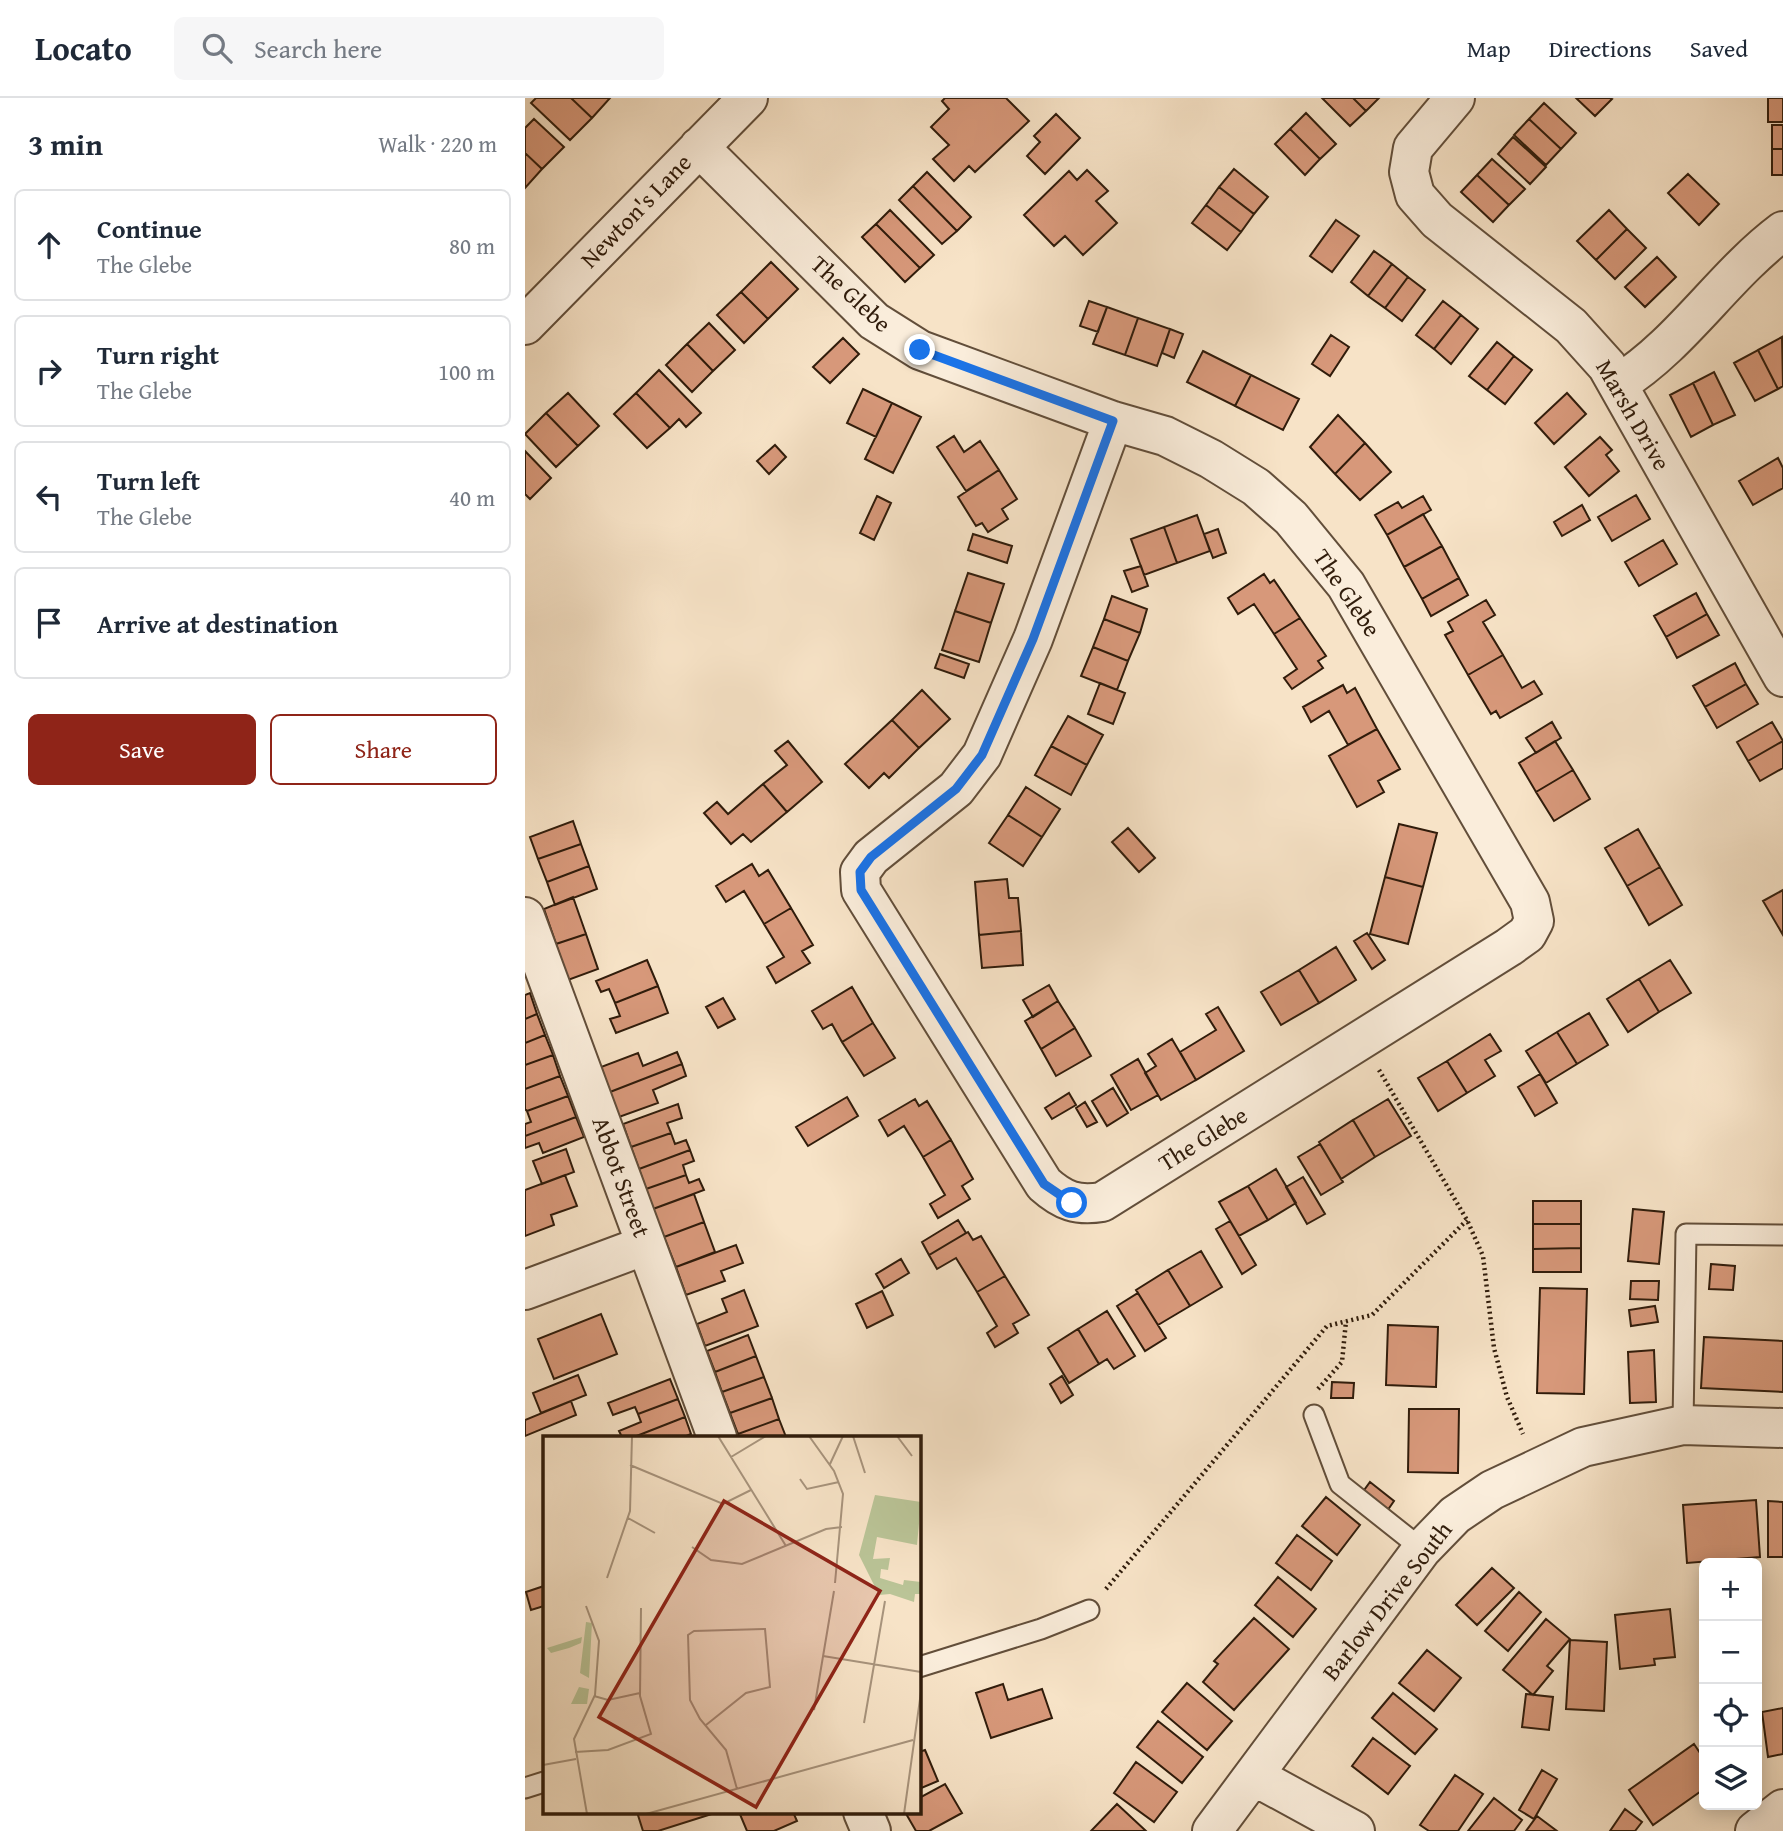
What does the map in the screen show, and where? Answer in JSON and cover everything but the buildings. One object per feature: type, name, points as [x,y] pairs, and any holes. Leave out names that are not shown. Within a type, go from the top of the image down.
[{"type":"street","name":"Newton's Lane","points":[[525,325],[748,98]]},
{"type":"street","name":"Marsh Drive","points":[[1455,98],[1413,148],[1409,172],[1416,195],[1437,220],[1571,326],[1599,355],[1618,384],[1783,677]]},
{"type":"street","name":"The Glebe","points":[[699,147],[874,321],[902,340],[920,350],[1113,421],[1165,436],[1211,459],[1256,487],[1318,547],[1346,585],[1530,902],[1534,921],[1527,934],[1102,1202],[1072,1203],[1044,1184],[861,890],[860,872],[871,857],[956,789],[982,755],[996,729],[1033,639],[1113,421]]},
{"type":"street","points":[[1618,384],[1653,360],[1762,248],[1783,231]]},
{"type":"street","name":"Abbot Street","points":[[525,918],[716,1436]]},
{"type":"street","points":[[525,1290],[646,1245]]},
{"type":"street","name":"Barlow Drive South","points":[[1212,1831],[1422,1549],[1455,1515],[1492,1490],[1537,1466],[1583,1447],[1683,1425],[1783,1428]]},
{"type":"street","points":[[1254,1776],[1355,1831]]},
{"type":"street","points":[[1755,1831],[1783,1809]]},
{"type":"street","points":[[864,1814],[871,1831]]},
{"type":"lane","points":[[1683,1425],[1686,1234],[1783,1234]]},
{"type":"lane","points":[[1314,1415],[1341,1484],[1422,1549]]},
{"type":"lane","points":[[921,1666],[1041,1629],[1089,1610]]},
{"type":"lane","points":[[525,1788],[543,1782]]},
{"type":"path","points":[[1361,1039],[1467,1220],[1483,1256],[1494,1348],[1507,1397],[1537,1466]]},
{"type":"path","points":[[1089,1610],[1327,1326],[1372,1315],[1467,1220]]},
{"type":"path","points":[[1314,1415],[1308,1400],[1342,1362],[1346,1321]]},
{"type":"route","points":[[920,350],[1113,421],[1033,639],[996,729],[982,755],[956,789],[871,857],[860,872],[861,890],[1044,1184],[1057,1196],[1072,1203]]}]
